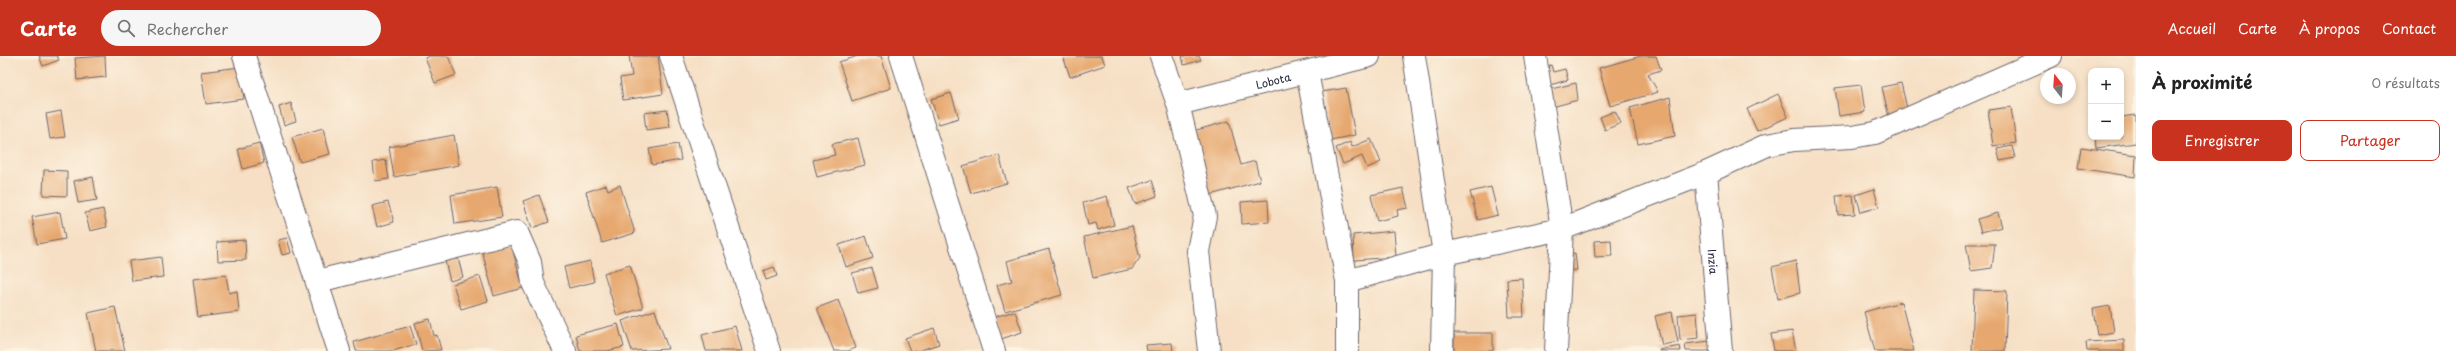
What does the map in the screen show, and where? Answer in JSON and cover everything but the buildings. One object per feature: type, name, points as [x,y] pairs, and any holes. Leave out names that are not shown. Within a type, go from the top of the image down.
[{"type":"lane","points":[[244,56],[318,281],[338,351]]},
{"type":"lane","points":[[671,56],[769,351]]},
{"type":"lane","points":[[901,56],[994,351]]},
{"type":"lane","points":[[1161,56],[1178,104],[1204,216],[1198,251],[1209,351]]},
{"type":"lane","name":"Lobota","points":[[1178,104],[1369,56]]},
{"type":"lane","points":[[1414,56],[1444,254],[1442,351]]},
{"type":"lane","points":[[1535,56],[1562,228],[1556,351]]},
{"type":"lane","points":[[1347,281],[1444,254],[1562,228],[1706,173],[1767,145],[1794,140],[1852,137],[1875,133],[2051,56]]},
{"type":"lane","points":[[1307,72],[1347,281],[1346,351]]},
{"type":"lane","name":"Inzia","points":[[1706,173],[1721,351]]},
{"type":"lane","points":[[318,281],[516,232],[530,262],[533,283],[564,351]]}]
